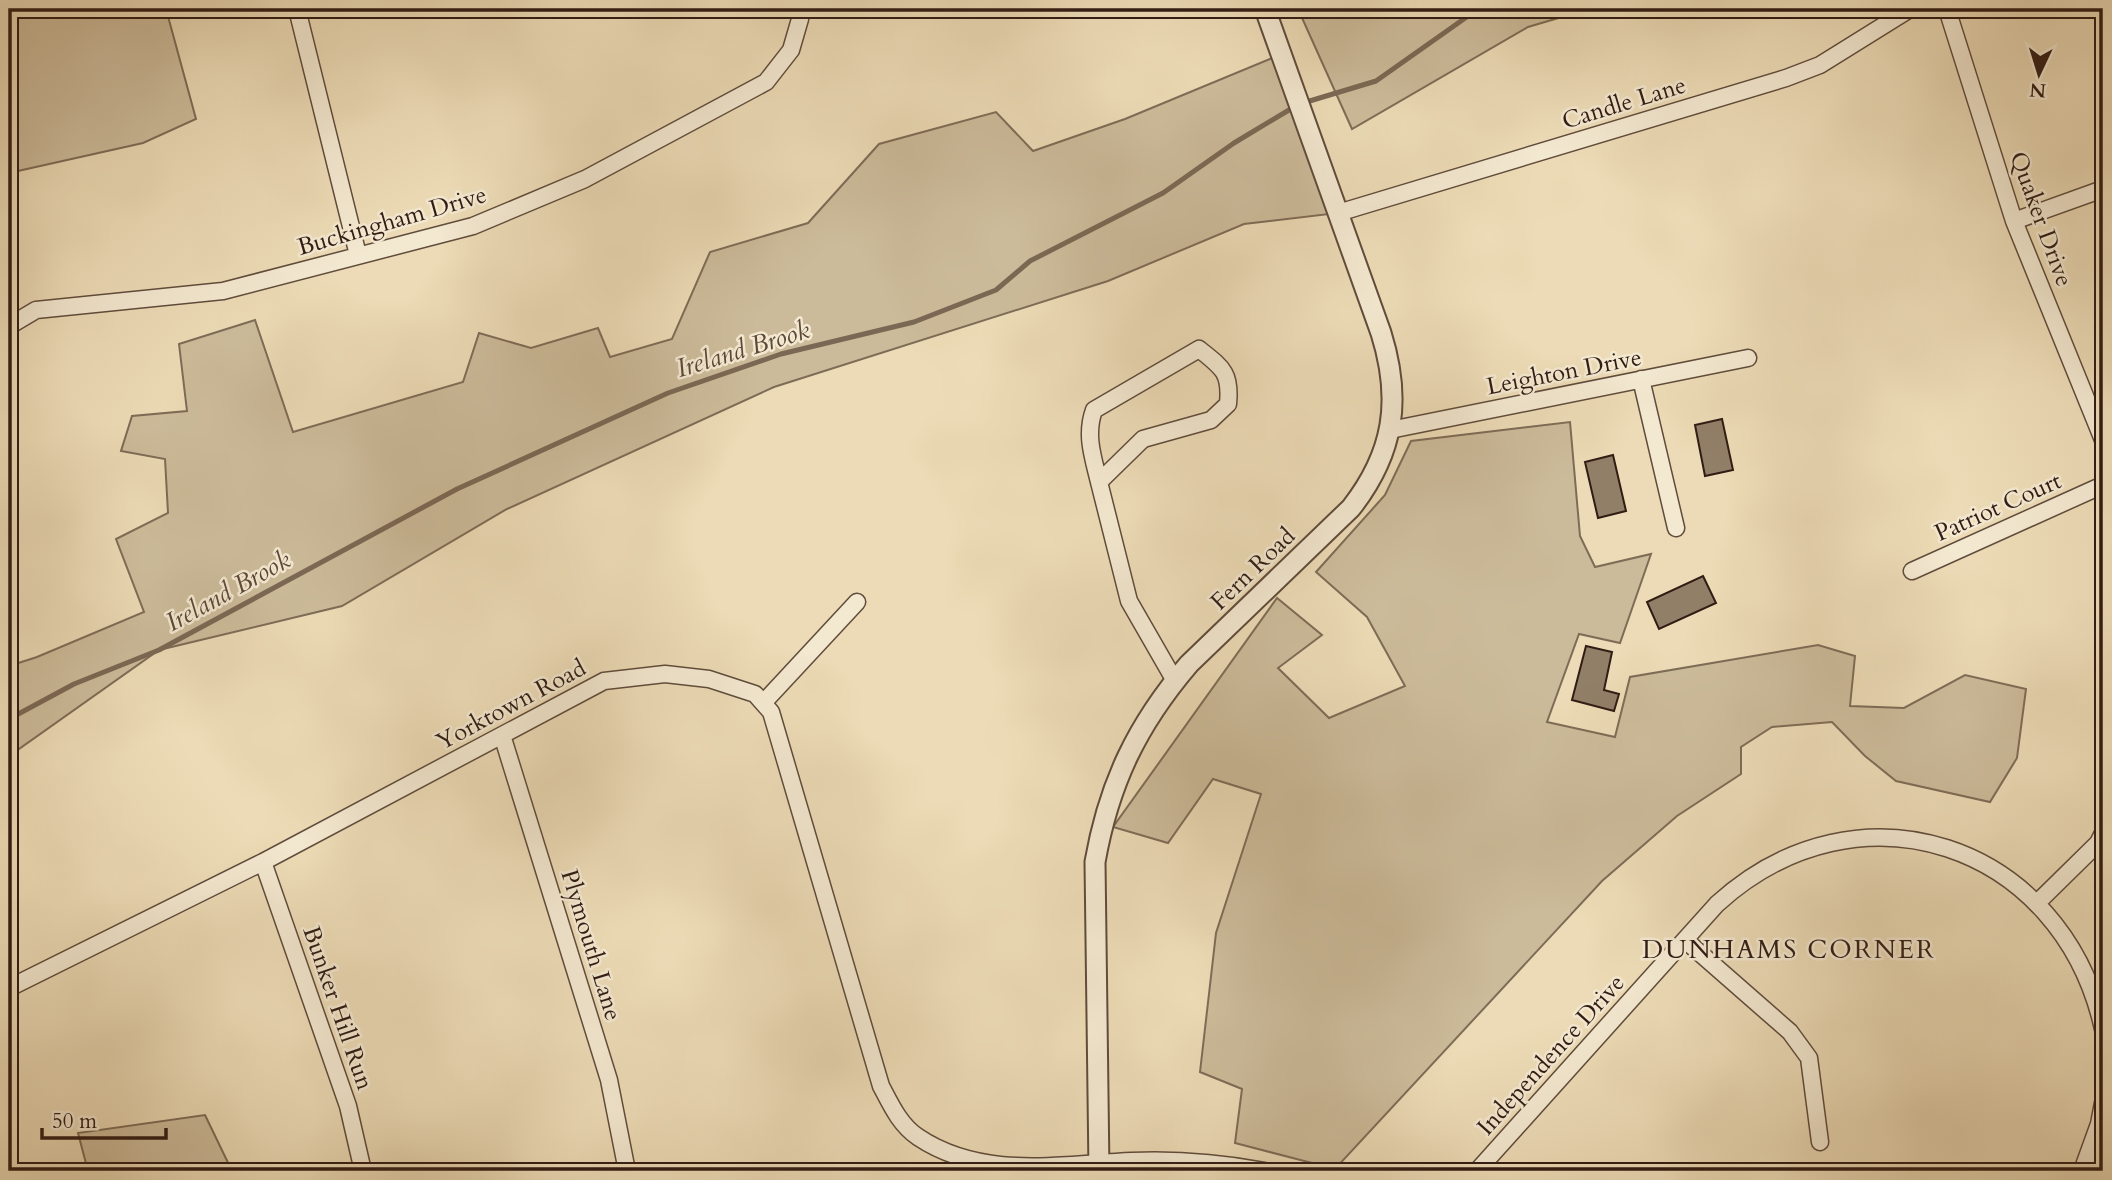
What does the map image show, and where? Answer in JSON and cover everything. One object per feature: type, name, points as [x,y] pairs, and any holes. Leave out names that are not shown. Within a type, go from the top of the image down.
[{"type":"street","points":[[297,9],[358,255]]},
{"type":"street","name":"Buckingham Drive","points":[[9,326],[36,310],[223,291],[473,226],[585,179],[766,82],[791,50],[800,19],[800,9]]},
{"type":"street","name":"Fern Road","points":[[1099,1168],[1095,863],[1101,826],[1112,790],[1144,723],[1189,664],[1351,508],[1379,463],[1390,430],[1393,394],[1389,359],[1265,9]]},
{"type":"street","name":"Candle Lane","points":[[1338,213],[1786,78],[1820,65],[1910,9]]},
{"type":"street","name":"Quaker Drive","points":[[1947,9],[2014,221],[2103,440]]},
{"type":"street","points":[[2014,221],[2103,189]]},
{"type":"street","points":[[1099,482],[1143,439],[1211,420],[1228,404],[1230,382],[1217,363],[1199,349],[1094,410],[1089,423],[1090,443],[1099,482],[1129,601],[1175,681]]},
{"type":"street","name":"Leighton Drive","points":[[1390,430],[1748,358]]},
{"type":"street","points":[[1641,379],[1676,527]]},
{"type":"street","name":"Patriot Court","points":[[1912,571],[2103,485]]},
{"type":"street","points":[[857,602],[764,702],[771,712],[881,1086],[901,1123],[918,1137],[950,1153],[980,1163],[1011,1167],[1099,1168],[1181,1160],[1265,1171]]},
{"type":"street","name":"Yorktown Road","points":[[9,988],[263,862],[604,681],[665,674],[709,679],[755,694],[764,702]]},
{"type":"street","name":"Plymouth Lane","points":[[502,735],[609,1080],[627,1171]]},
{"type":"street","points":[[2037,903],[2098,843],[2103,833]]},
{"type":"street","name":"Independence Drive","points":[[1480,1170],[1717,904],[1752,875],[1795,853],[1841,841],[1888,838],[1936,845],[1980,862],[2021,887],[2062,931],[2081,961],[2091,983],[2103,1028]]},
{"type":"street","name":"Bunker Hill Run","points":[[263,862],[348,1106],[363,1171]]},
{"type":"street","points":[[1685,940],[1790,1032],[1810,1058],[1820,1142]]},
{"type":"street","points":[[2082,1171],[2099,1124],[2103,1102]]},
{"type":"shaded area","points":[[9,9],[166,9],[196,119],[143,143],[9,173]]},
{"type":"shaded area","points":[[1298,9],[1589,9],[1528,27],[1352,129]]},
{"type":"shaded area","points":[[1282,54],[1338,213],[1244,224],[1108,281],[774,387],[507,509],[342,606],[159,650],[9,756],[9,666],[144,612],[116,539],[168,513],[165,459],[121,451],[132,416],[187,411],[179,344],[255,320],[293,432],[463,382],[479,333],[531,348],[598,328],[610,357],[672,339],[710,252],[808,223],[879,144],[996,112],[1033,151],[1125,119]]},
{"type":"shaded area","points":[[1570,422],[1580,536],[1595,567],[1651,554],[1620,643],[1579,634],[1547,722],[1615,737],[1630,677],[1818,645],[1855,656],[1850,706],[1904,708],[1965,675],[2026,689],[2017,758],[1990,802],[1896,781],[1865,756],[1832,722],[1772,727],[1741,747],[1741,774],[1677,816],[1602,881],[1335,1169],[1235,1143],[1242,1089],[1200,1072],[1216,933],[1261,794],[1213,779],[1168,843],[1113,827],[1277,598],[1322,635],[1278,668],[1329,718],[1405,686],[1367,617],[1316,572],[1385,495],[1411,441]]},
{"type":"shaded area","points":[[205,1115],[232,1171],[88,1171],[78,1133]]},
{"type":"building","points":[[1722,419],[1733,470],[1705,476],[1695,425]]},
{"type":"building","points":[[1613,455],[1626,511],[1598,518],[1585,462]]},
{"type":"building","points":[[1703,576],[1716,603],[1659,629],[1647,602]]},
{"type":"building","points":[[1586,646],[1612,652],[1604,690],[1619,694],[1614,711],[1572,700]]},
{"type":"waterway","name":"Ireland Brook","points":[[1303,103],[1376,81],[1478,9]]},
{"type":"waterway","name":"Ireland Brook","points":[[9,719],[74,684],[159,650],[457,489],[668,393],[781,354],[914,322],[996,290],[1030,261],[1163,193],[1234,143],[1294,107]]},
{"type":"district","name":"DUNHAMS CORNER","points":[[1789,949]]}]
